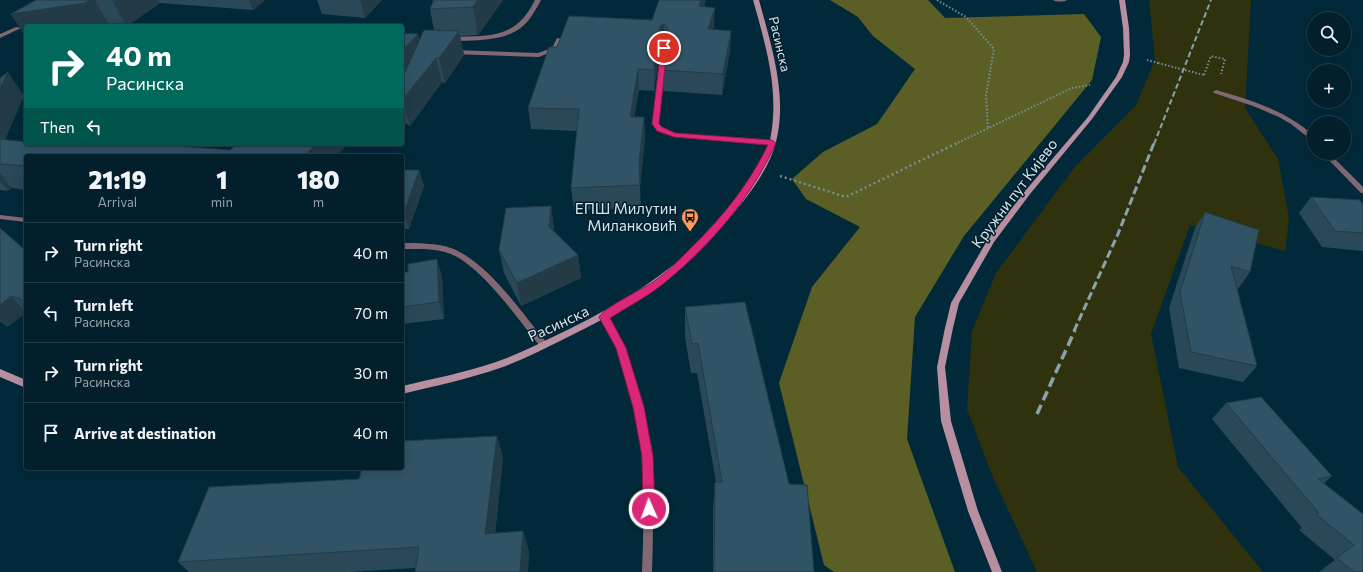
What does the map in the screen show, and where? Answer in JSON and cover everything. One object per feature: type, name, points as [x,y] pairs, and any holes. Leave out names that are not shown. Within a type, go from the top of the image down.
[{"type":"main road","name":"Расинска","points":[[404,389],[511,360],[604,317],[659,282],[686,258],[724,220],[743,196],[760,169],[772,143],[777,107],[775,71],[756,0]]},
{"type":"main road","name":"Кружни пут Кијево","points":[[997,572],[973,511],[946,421],[941,367],[955,303],[991,241],[1028,192],[1090,118],[1116,81],[1126,62],[1126,28],[1122,0]]},
{"type":"main road","points":[[0,373],[24,383]]},
{"type":"street","points":[[444,40],[493,35],[514,29],[527,20],[538,0]]},
{"type":"street","points":[[1056,0],[1064,0]]},
{"type":"street","points":[[0,36],[18,28],[23,24]]},
{"type":"street","points":[[449,52],[539,55],[554,49],[559,39]]},
{"type":"street","points":[[664,48],[655,124],[659,129],[674,135],[772,143]]},
{"type":"street","points":[[1216,92],[1264,108],[1284,117],[1307,132]]},
{"type":"street","points":[[250,154],[258,146]]},
{"type":"street","points":[[1332,160],[1363,191]]},
{"type":"street","points":[[0,218],[24,220]]},
{"type":"street","points":[[404,246],[448,250],[466,258],[481,271],[544,345]]},
{"type":"street","points":[[604,317],[621,348],[639,407],[647,456],[649,509],[646,572]]},
{"type":"path","points":[[937,0],[966,17],[994,49],[986,95],[988,129]]},
{"type":"path","points":[[1158,63],[1204,75],[1211,56],[1226,59]]},
{"type":"path","points":[[760,169],[846,197],[1072,88],[1116,81]]},
{"type":"green space","points":[[830,0],[928,0],[945,18],[1084,14],[1101,37],[1092,80],[964,236],[915,317],[907,439],[955,572],[834,572],[824,565],[779,383],[812,287],[860,227],[806,199],[792,179],[823,152],[877,124],[915,69],[873,36],[858,17]]},
{"type":"green space","points":[[1149,0],[1251,0],[1245,108],[1278,159],[1289,218],[1285,251],[1190,225],[1151,334],[1178,467],[1263,572],[1037,572],[992,475],[967,409],[972,331],[996,273],[1074,168],[1136,105],[1155,60]]},
{"type":"building","points":[[36,0],[90,0],[85,3],[11,14]]},
{"type":"building","points":[[434,0],[478,0],[473,7],[430,9]]},
{"type":"building","points":[[659,0],[701,0],[699,6],[715,8],[708,29],[731,31],[723,74],[663,70],[668,28],[664,24],[660,26],[654,70],[638,69],[630,117],[644,117],[639,162],[640,185],[571,188],[579,109],[528,108],[549,47],[557,47],[569,16],[652,20]]},
{"type":"building","points":[[424,30],[459,31],[439,58],[436,58],[404,98],[404,75]]},
{"type":"building","points":[[404,33],[418,34],[404,49]]},
{"type":"building","points":[[8,72],[0,88],[0,78]]},
{"type":"building","points":[[0,139],[24,142],[24,146],[176,146],[230,150],[235,146],[314,146],[307,154],[24,154],[24,166],[0,164]]},
{"type":"building","points":[[404,170],[419,170],[404,213]]},
{"type":"building","points":[[1311,197],[1360,200],[1363,205],[1363,233],[1335,231]]},
{"type":"building","points":[[551,206],[549,227],[578,255],[517,283],[499,250],[506,208]]},
{"type":"building","points":[[1205,212],[1259,230],[1250,272],[1231,266],[1257,366],[1191,352],[1180,292]]},
{"type":"building","points":[[0,228],[24,249],[24,300],[11,296],[0,305]]},
{"type":"building","points":[[437,259],[439,302],[404,307],[404,272],[408,272],[408,264]]},
{"type":"building","points":[[745,302],[789,484],[807,485],[814,572],[714,572],[715,482],[722,482],[698,343],[692,344],[685,307]]},
{"type":"building","points":[[1261,397],[1332,476],[1318,479],[1363,514],[1363,572],[1354,572],[1337,558],[1354,545],[1317,515],[1319,513],[1226,403]]},
{"type":"building","points":[[497,436],[485,534],[523,531],[520,572],[415,572],[419,547],[178,562],[209,487],[359,479],[361,470],[404,470],[404,441]]},
{"type":"railway","points":[[1154,144],[1211,0]]},
{"type":"railway","points":[[1074,331],[1118,234],[1154,143]]},
{"type":"railway","points":[[1037,414],[1075,330]]},
{"type":"place","name":"ЕПШ Милутин Миланковић","points":[[690,232]]},
{"type":"route","points":[[649,509],[647,456],[639,407],[621,348],[604,317],[659,282],[686,258],[724,220],[743,196],[760,169],[772,143],[674,135],[659,129],[655,124],[664,48]]}]
